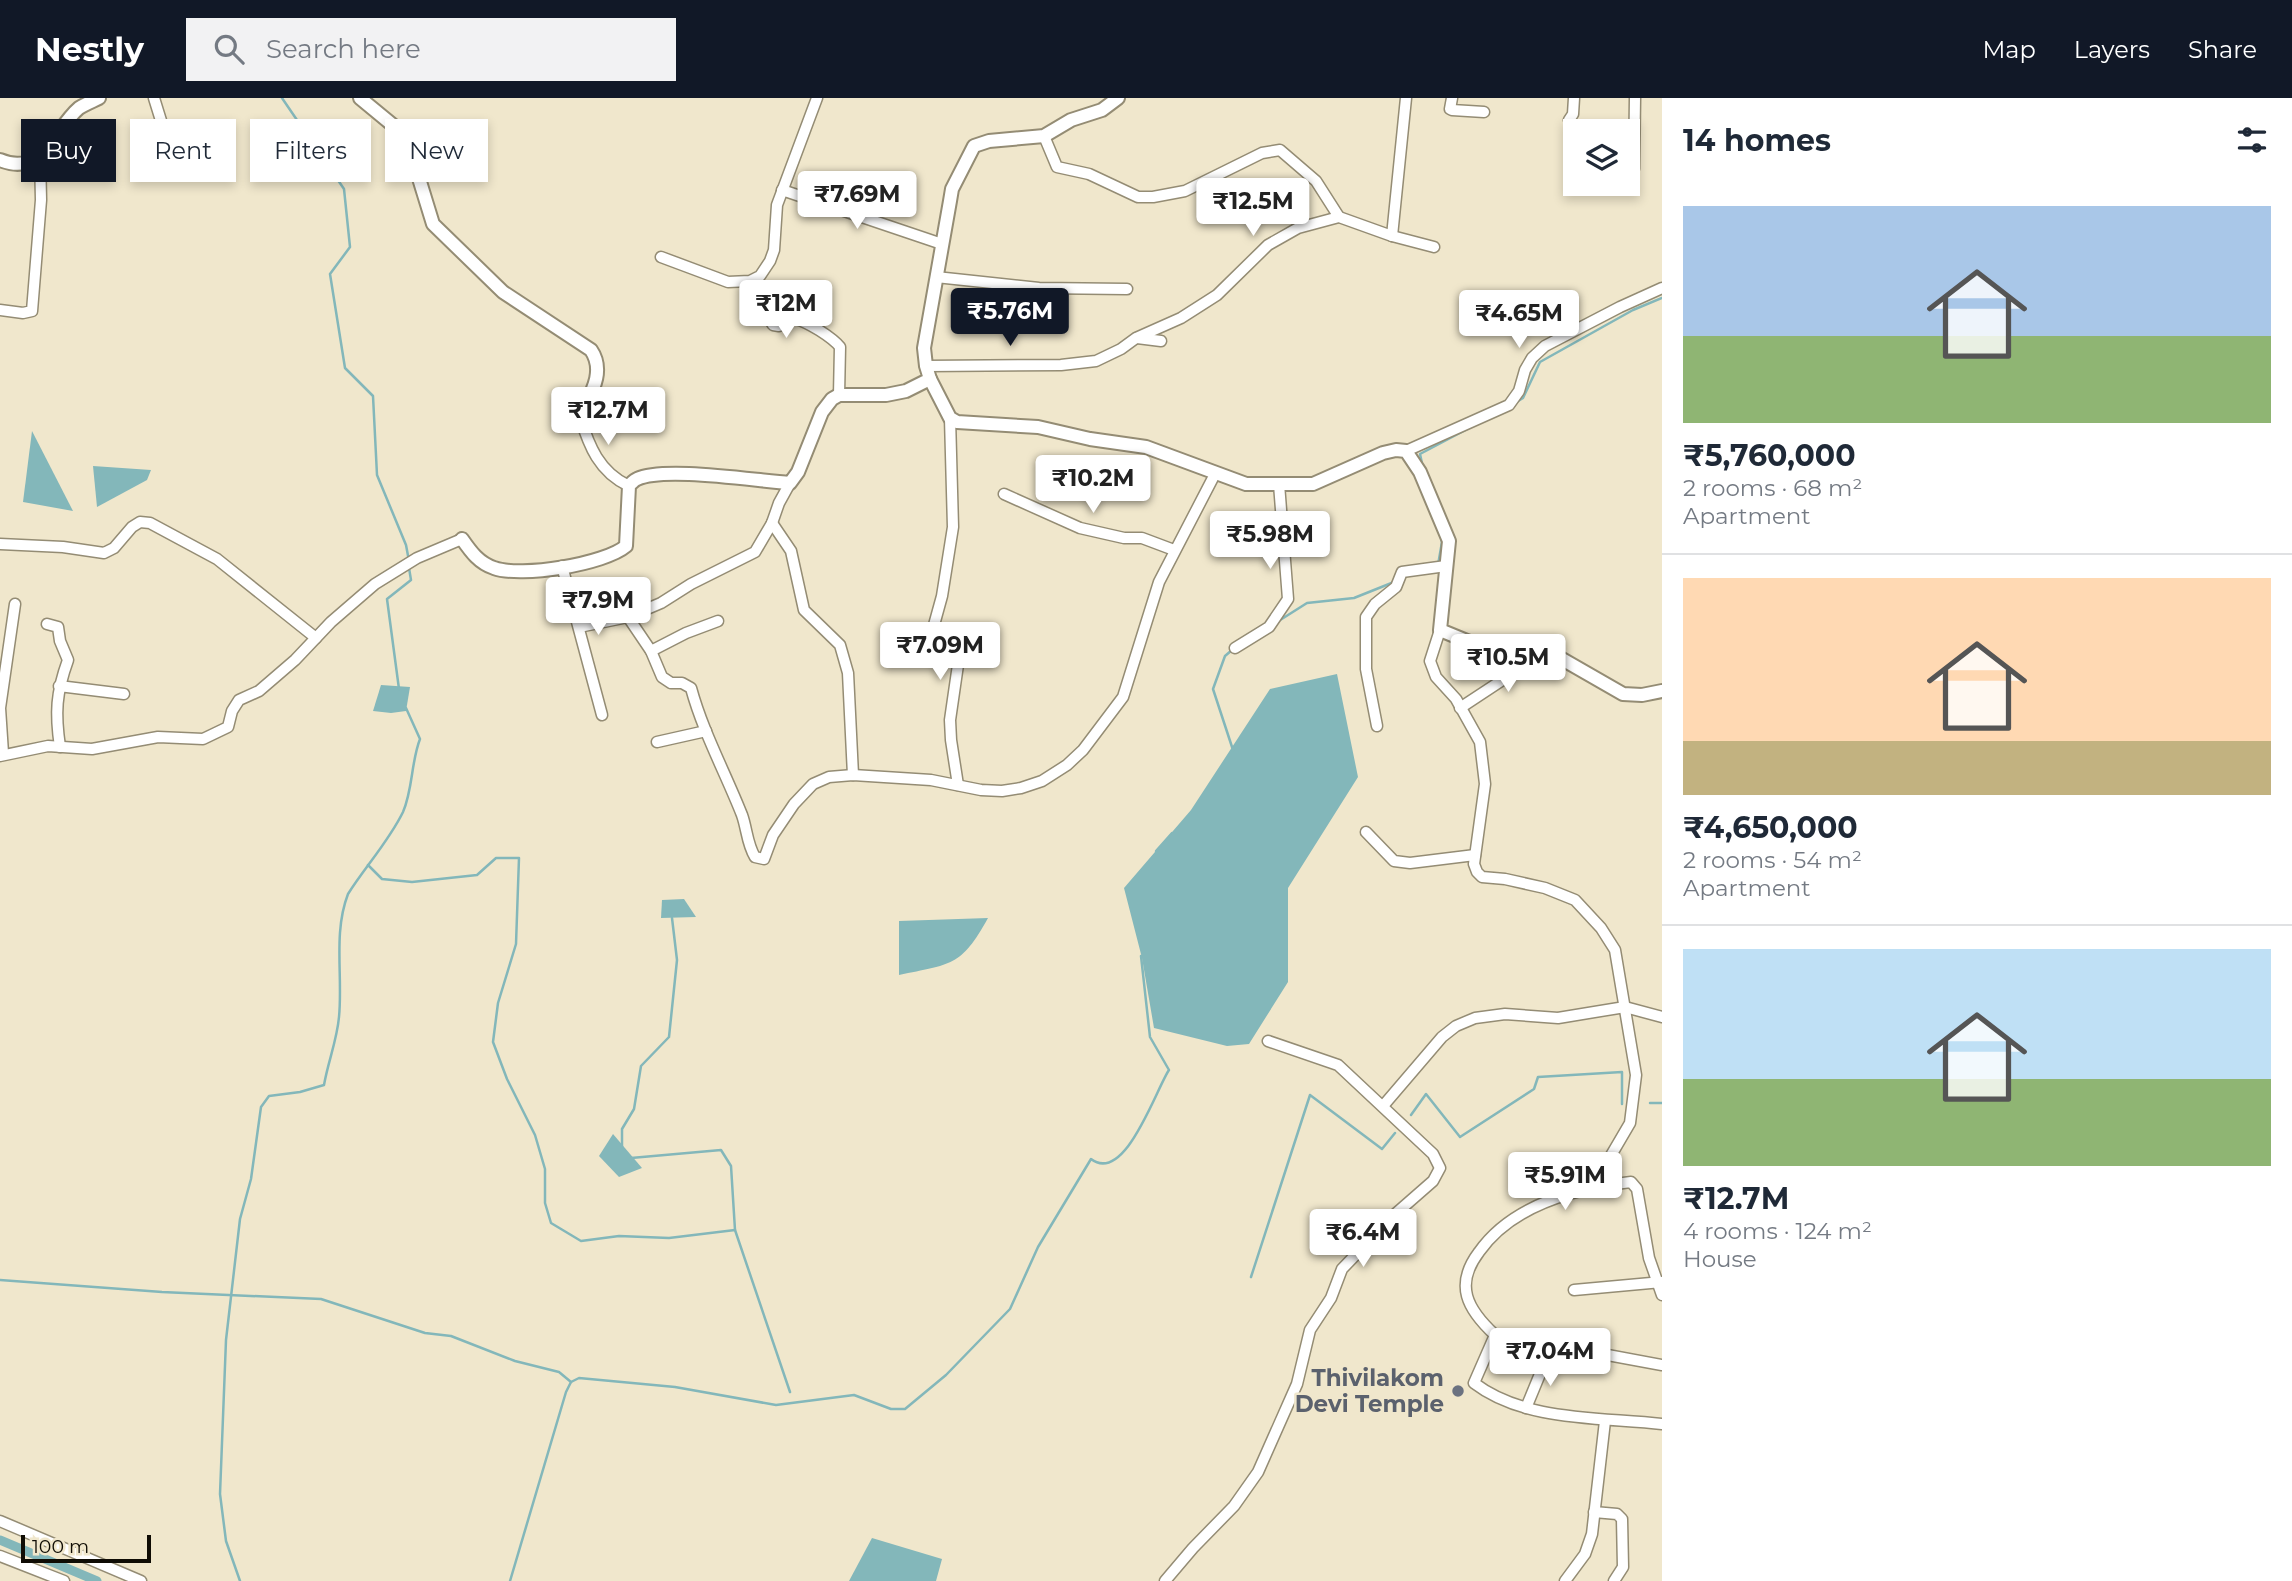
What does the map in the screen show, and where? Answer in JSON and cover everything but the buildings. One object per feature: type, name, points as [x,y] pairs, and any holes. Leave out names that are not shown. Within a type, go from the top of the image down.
[{"type":"street","points":[[154,98],[161,119]]},
{"type":"street","points":[[360,98],[406,136],[433,224],[503,292],[591,349],[597,359],[598,371],[580,416],[596,457],[608,473],[629,486]]},
{"type":"street","points":[[661,257],[728,282],[739,283],[756,279],[770,261],[774,250],[777,205],[817,98]]},
{"type":"street","points":[[958,785],[950,720],[961,644],[957,639],[940,635],[934,625],[942,596],[953,527],[950,418],[930,379],[924,348],[952,189],[974,146],[989,141],[1044,136],[1071,120],[1102,110],[1118,98]]},
{"type":"street","points":[[1392,236],[1406,98]]},
{"type":"street","points":[[1452,98],[1452,110],[1484,112]]},
{"type":"street","points":[[1570,119],[1573,114],[1574,98]]},
{"type":"street","points":[[1635,119],[1636,98]]},
{"type":"street","points":[[70,119],[80,107],[94,99]]},
{"type":"street","points":[[1044,136],[1057,167],[1089,174],[1138,197],[1185,191],[1262,153],[1280,150],[1316,181],[1339,217]]},
{"type":"street","points":[[0,160],[21,164]]},
{"type":"street","points":[[0,310],[29,313],[34,303],[41,182]]},
{"type":"street","points":[[782,190],[942,244]]},
{"type":"street","points":[[926,366],[1061,365],[1096,361],[1136,338],[1181,318],[1217,295],[1268,245],[1298,228],[1339,217],[1392,236],[1434,247]]},
{"type":"street","points":[[936,277],[1039,288],[1127,289]]},
{"type":"street","points":[[756,279],[759,303],[773,325],[779,326],[791,319],[796,320],[824,334],[840,347],[839,396]]},
{"type":"street","points":[[950,418],[957,422],[975,424],[1038,426],[1090,439],[1146,447],[1246,484],[1313,484],[1383,453],[1406,451],[1508,405],[1519,391],[1525,370],[1532,358],[1545,346],[1662,288]]},
{"type":"street","points":[[1136,338],[1161,341]]},
{"type":"street","points":[[579,627],[628,617],[661,603],[691,584],[755,552],[798,472],[822,412],[832,399],[839,396],[886,396],[906,391],[930,379]]},
{"type":"street","points":[[1406,451],[1420,472],[1449,541],[1440,631],[1430,662],[1436,677],[1460,708],[1480,742],[1485,784],[1475,855],[1477,872],[1482,877],[1545,888],[1575,900],[1601,928],[1615,950],[1636,1075],[1630,1123],[1606,1164],[1604,1185]]},
{"type":"street","points":[[628,617],[666,681],[691,688],[742,817],[751,850],[755,857],[764,859],[774,835],[794,804],[813,784],[829,777],[853,775],[931,780],[981,790],[1021,788],[1042,781],[1083,750],[1123,697],[1158,582],[1215,474]]},
{"type":"street","points":[[629,486],[637,479],[657,475],[790,483]]},
{"type":"street","points":[[1235,648],[1269,627],[1288,599],[1279,484]]},
{"type":"street","points":[[15,604],[0,708],[2,754],[48,746],[93,749],[159,737],[203,739],[228,727],[239,700],[259,691],[375,584],[414,560],[462,539],[480,562],[495,569],[529,573],[578,565],[618,553],[626,546],[629,486]]},
{"type":"street","points":[[1004,494],[1080,528],[1124,538],[1142,538],[1174,550]]},
{"type":"street","points":[[0,544],[104,552],[114,548],[132,527],[140,522],[150,523],[217,559],[316,638]]},
{"type":"street","points":[[772,523],[791,551],[804,610],[840,645],[848,673],[853,775]]},
{"type":"street","points":[[562,566],[602,715]]},
{"type":"street","points":[[1377,726],[1366,668],[1366,617],[1376,604],[1396,587],[1402,572],[1446,566]]},
{"type":"street","points":[[650,651],[718,621]]},
{"type":"street","points":[[47,624],[58,627],[60,641],[68,660],[56,704],[60,747]]},
{"type":"street","points":[[1440,631],[1501,654],[1555,655],[1623,694],[1642,695],[1662,691]]},
{"type":"street","points":[[1460,708],[1539,655]]},
{"type":"street","points":[[60,686],[124,694]]},
{"type":"street","points":[[657,742],[706,731]]},
{"type":"street","points":[[1366,832],[1394,861],[1410,863],[1475,855]]},
{"type":"street","points":[[1383,1106],[1442,1037],[1456,1026],[1475,1018],[1505,1014],[1558,1018],[1625,1007],[1662,1017]]},
{"type":"street","points":[[1165,1581],[1234,1506],[1254,1480],[1297,1384],[1310,1330],[1331,1298],[1342,1269],[1393,1216],[1433,1181],[1439,1171],[1439,1163],[1433,1154],[1338,1065],[1268,1041]]},
{"type":"street","points":[[1662,1295],[1660,1282],[1649,1258],[1635,1185],[1631,1182],[1604,1185],[1532,1208],[1510,1221],[1490,1236],[1467,1269],[1464,1284],[1475,1313],[1495,1335],[1474,1383],[1489,1394],[1526,1408],[1605,1421],[1662,1424]]},
{"type":"street","points":[[1574,1290],[1660,1282]]},
{"type":"street","points":[[1526,1408],[1547,1357],[1558,1348],[1662,1365]]},
{"type":"street","points":[[1565,1581],[1586,1554],[1592,1534],[1605,1421]]},
{"type":"street","points":[[1594,1512],[1616,1514],[1622,1520],[1623,1567],[1614,1581]]},
{"type":"street","points":[[0,1521],[141,1581]]},
{"type":"street","points":[[0,1556],[64,1581]]},
{"type":"water","points":[[32,431],[73,511],[23,502]]},
{"type":"water","points":[[93,466],[151,470],[147,480],[97,507]]},
{"type":"water","points":[[1337,674],[1358,777],[1288,888],[1288,982],[1249,1044],[1227,1046],[1154,1028],[1142,958],[1124,888],[1191,810],[1270,689]]},
{"type":"water","points":[[381,685],[410,687],[406,711],[373,711]]},
{"type":"water","points":[[684,899],[696,917],[661,918],[662,900]]},
{"type":"water","points":[[988,918],[970,946],[953,961],[899,975],[899,921]]},
{"type":"water","points":[[613,1134],[642,1168],[619,1177],[599,1156]]},
{"type":"water","points":[[872,1538],[942,1559],[936,1581],[849,1581]]},
{"type":"waterway","points":[[282,98],[344,189],[350,247],[330,274],[345,368],[373,396],[377,475],[406,545],[409,561]]},
{"type":"waterway","points":[[1515,403],[1523,398],[1540,362],[1633,310],[1662,298]]},
{"type":"waterway","points":[[1423,468],[1420,454],[1473,426]]},
{"type":"waterway","points":[[1438,565],[1442,542],[1440,533]]},
{"type":"waterway","points":[[399,689],[387,599],[411,580],[409,568]]},
{"type":"waterway","points":[[1277,622],[1307,603],[1354,598],[1394,582]]},
{"type":"waterway","points":[[1232,650],[1225,656],[1213,689],[1233,750]]},
{"type":"waterway","points":[[240,1581],[226,1541],[220,1494],[226,1340],[240,1219],[251,1179],[261,1107],[269,1096],[300,1092],[324,1085],[339,1017],[343,909],[348,894],[397,823],[409,794],[420,739],[406,708]]},
{"type":"waterway","points":[[1156,851],[1172,833]]},
{"type":"waterway","points":[[368,865],[382,879],[412,882],[477,875],[496,858],[519,858],[516,944],[498,1003],[493,1042],[507,1079],[535,1135],[545,1169],[545,1203],[551,1223],[581,1241],[619,1236],[669,1238],[735,1230],[790,1392]]},
{"type":"waterway","points":[[622,1147],[622,1129],[634,1109],[641,1066],[669,1037],[677,960],[672,918]]},
{"type":"waterway","points":[[510,1581],[566,1392],[571,1382],[579,1378],[675,1387],[776,1405],[854,1395],[891,1409],[905,1409],[946,1375],[1010,1309],[1038,1247],[1091,1159],[1104,1163],[1116,1159],[1127,1147],[1169,1070],[1150,1037],[1141,956]]},
{"type":"waterway","points":[[1411,1115],[1426,1094],[1460,1137],[1534,1089],[1538,1077],[1622,1072],[1622,1104]]},
{"type":"waterway","points":[[1251,1277],[1310,1095],[1382,1149],[1395,1133]]},
{"type":"waterway","points":[[1650,1103],[1662,1103]]},
{"type":"waterway","points":[[631,1158],[721,1150],[731,1166],[735,1230]]},
{"type":"waterway","points":[[0,1280],[162,1292],[321,1299],[425,1333],[451,1336],[515,1361],[559,1372],[571,1382]]},
{"type":"waterway","points":[[0,1540],[97,1581]]},
{"type":"place","name":"Thivilakom Devi Temple","points":[[1458,1391]]}]
